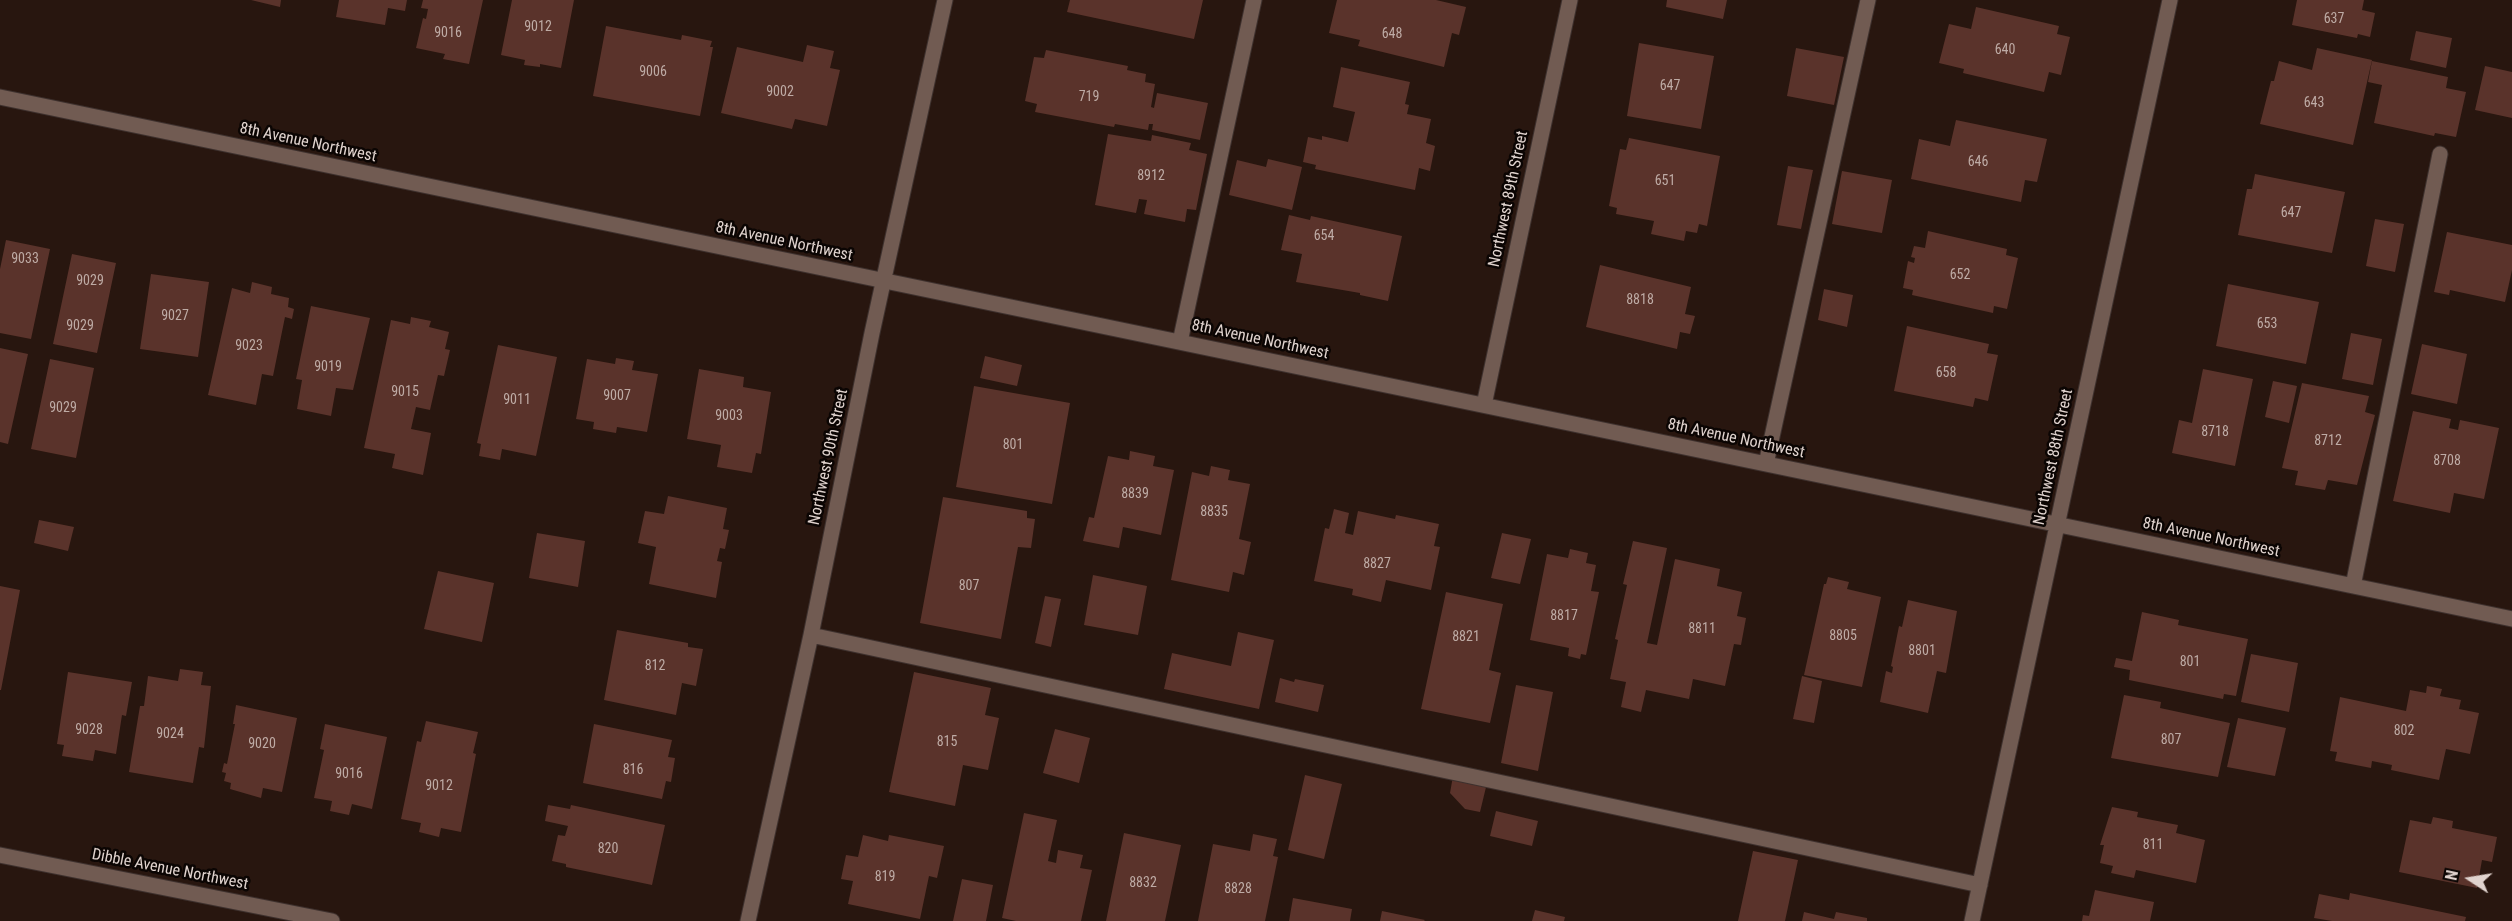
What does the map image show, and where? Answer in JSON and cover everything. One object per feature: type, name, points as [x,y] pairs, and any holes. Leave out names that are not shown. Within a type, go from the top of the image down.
[{"type":"street","name":"Northwest 90th Street","points":[[748,921],[945,0]]},
{"type":"street","points":[[1180,342],[1254,0]]},
{"type":"street","name":"Northwest 89th Street","points":[[1484,405],[1570,0]]},
{"type":"street","points":[[1766,464],[1868,0]]},
{"type":"street","name":"Northwest 88th Street","points":[[1972,921],[2170,0]]},
{"type":"street","name":"8th Avenue Northwest","points":[[0,97],[2512,619]]},
{"type":"street","points":[[2353,586],[2440,154]]},
{"type":"street","points":[[811,635],[1980,885]]},
{"type":"street","name":"Dibble Avenue Northwest","points":[[0,855],[332,921]]},
{"type":"building","points":[[251,0],[281,0],[280,7]]},
{"type":"building","points":[[339,0],[407,0],[405,11],[388,8],[385,25],[336,17]]},
{"type":"building","points":[[423,0],[483,0],[469,64],[443,59],[445,54],[416,48],[423,18],[426,19],[428,9],[421,8]]},
{"type":"building","points":[[512,0],[574,0],[561,68],[540,64],[540,67],[524,65],[525,60],[501,55]]},
{"type":"building","points":[[1070,0],[1203,0],[1194,39],[1067,12]]},
{"type":"building","points":[[1337,0],[1436,0],[1466,7],[1459,35],[1452,33],[1444,67],[1358,46],[1360,40],[1329,33]]},
{"type":"building","points":[[1667,0],[1727,0],[1723,19],[1666,7]]},
{"type":"building","points":[[2297,0],[2364,0],[2362,10],[2375,13],[2370,37],[2358,34],[2357,38],[2292,25]]},
{"type":"building","points":[[1976,7],[2059,26],[2057,34],[2070,37],[2061,75],[2049,72],[2044,92],[1963,73],[1964,69],[1939,63],[1949,24],[1971,29]]},
{"type":"building","points":[[606,26],[681,40],[682,35],[712,41],[710,47],[713,47],[700,116],[593,96]]},
{"type":"building","points":[[2416,31],[2452,38],[2446,68],[2410,60]]},
{"type":"building","points":[[1639,43],[1714,56],[1701,129],[1627,116]]},
{"type":"building","points":[[807,45],[834,51],[830,68],[840,70],[827,126],[795,119],[792,129],[721,113],[737,47],[803,62]]},
{"type":"building","points":[[1796,48],[1844,57],[1834,105],[1787,96]]},
{"type":"building","points":[[2317,48],[2372,60],[2353,145],[2260,124],[2271,81],[2274,81],[2279,61],[2312,70]]},
{"type":"building","points":[[1046,50],[1128,66],[1127,70],[1146,74],[1145,82],[1155,84],[1151,107],[1154,108],[1157,93],[1208,103],[1200,140],[1152,130],[1153,124],[1149,124],[1148,130],[1115,124],[1114,127],[1035,112],[1037,104],[1025,101],[1034,57],[1044,58]]},
{"type":"building","points":[[2372,61],[2448,77],[2446,88],[2466,92],[2456,137],[2435,133],[2434,136],[2374,123],[2382,85],[2368,82]]},
{"type":"building","points":[[2485,66],[2512,72],[2512,118],[2475,110]]},
{"type":"building","points":[[1341,67],[1410,82],[1405,104],[1409,105],[1407,114],[1431,119],[1426,143],[1435,146],[1430,171],[1419,168],[1415,190],[1315,169],[1316,165],[1303,162],[1308,137],[1322,140],[1322,136],[1348,142],[1355,112],[1333,107]]},
{"type":"building","points":[[1956,120],[2047,139],[2037,182],[2025,180],[2021,202],[1911,179],[1919,139],[1950,146]]},
{"type":"building","points":[[1108,134],[1151,141],[1152,135],[1191,143],[1189,150],[1207,154],[1196,210],[1187,209],[1185,222],[1144,214],[1147,200],[1139,199],[1136,213],[1095,205]]},
{"type":"building","points":[[1629,138],[1720,156],[1707,226],[1699,224],[1697,233],[1686,231],[1684,241],[1651,234],[1654,221],[1616,214],[1617,208],[1609,206],[1620,149],[1626,150]]},
{"type":"building","points":[[1268,159],[1302,167],[1292,210],[1229,195],[1237,160],[1266,167]]},
{"type":"building","points":[[1788,166],[1813,170],[1801,229],[1777,225]]},
{"type":"building","points":[[1842,171],[1892,180],[1882,233],[1832,224]]},
{"type":"building","points":[[2255,174],[2345,192],[2332,253],[2238,235],[2247,189],[2252,189]]},
{"type":"building","points":[[1289,215],[1310,220],[1311,216],[1402,236],[1388,301],[1360,295],[1360,293],[1296,282],[1302,254],[1281,250]]},
{"type":"building","points":[[2375,219],[2404,224],[2395,272],[2366,266]]},
{"type":"building","points":[[1928,231],[2007,249],[2006,255],[2018,258],[2007,309],[1994,306],[1993,313],[1912,295],[1913,290],[1903,288],[1908,261],[1914,263],[1915,258],[1911,257],[1914,246],[1925,248]]},
{"type":"building","points":[[2447,232],[2512,245],[2512,270],[2505,302],[2450,290],[2449,295],[2434,292]]},
{"type":"building","points":[[6,240],[50,249],[31,339],[0,333],[0,269]]},
{"type":"building","points":[[72,254],[116,263],[97,353],[53,344]]},
{"type":"building","points":[[1600,265],[1691,287],[1685,314],[1695,316],[1690,334],[1680,332],[1677,349],[1586,327]]},
{"type":"building","points":[[151,274],[209,282],[198,357],[140,349]]},
{"type":"building","points":[[252,282],[272,287],[271,294],[289,298],[288,307],[294,309],[292,319],[285,317],[273,376],[262,374],[256,405],[208,395],[232,288],[250,293]]},
{"type":"building","points":[[2228,284],[2319,302],[2306,364],[2216,346]]},
{"type":"building","points":[[1824,289],[1853,295],[1847,327],[1818,320]]},
{"type":"building","points":[[311,306],[370,318],[353,390],[336,388],[331,416],[297,409],[302,380],[296,379]]},
{"type":"building","points":[[411,317],[431,321],[429,327],[449,332],[445,349],[450,350],[444,376],[438,375],[430,410],[416,407],[411,429],[431,433],[423,475],[392,468],[395,454],[364,448],[391,320],[410,324]]},
{"type":"building","points":[[1907,326],[1989,344],[1987,353],[1998,355],[1988,401],[1975,398],[1973,407],[1894,391]]},
{"type":"building","points":[[2351,333],[2382,339],[2373,385],[2342,379]]},
{"type":"building","points":[[2422,344],[2467,354],[2457,404],[2411,394]]},
{"type":"building","points":[[498,345],[557,357],[536,456],[502,449],[500,460],[479,456],[481,444],[477,443]]},
{"type":"building","points":[[0,348],[28,354],[8,444],[0,442]]},
{"type":"building","points":[[985,356],[1022,365],[1017,386],[980,378]]},
{"type":"building","points":[[616,358],[634,361],[632,370],[658,374],[647,432],[617,427],[616,433],[593,429],[594,422],[576,419],[587,359],[615,364]]},
{"type":"building","points":[[50,359],[94,368],[76,458],[31,449]]},
{"type":"building","points":[[699,369],[744,377],[743,387],[771,392],[761,454],[756,453],[752,473],[717,467],[721,445],[687,439]]},
{"type":"building","points":[[2203,369],[2253,379],[2235,466],[2172,453],[2179,420],[2192,423]]},
{"type":"building","points":[[2273,381],[2297,386],[2289,423],[2265,417]]},
{"type":"building","points":[[2302,383],[2369,396],[2365,412],[2375,415],[2357,485],[2328,480],[2325,490],[2295,485],[2298,471],[2282,468]]},
{"type":"building","points":[[974,386],[1070,403],[1052,504],[956,487]]},
{"type":"building","points":[[2413,411],[2451,419],[2449,428],[2458,430],[2460,420],[2499,428],[2484,499],[2454,493],[2450,513],[2393,501]]},
{"type":"building","points":[[1130,451],[1155,456],[1153,466],[1174,470],[1161,535],[1123,527],[1119,548],[1083,541],[1089,517],[1094,518],[1108,456],[1129,460]]},
{"type":"building","points":[[1211,466],[1230,470],[1228,480],[1250,484],[1239,539],[1251,542],[1244,575],[1233,572],[1229,592],[1171,580],[1192,472],[1209,476]]},
{"type":"building","points":[[668,496],[727,508],[723,529],[729,530],[725,549],[720,548],[717,561],[722,562],[716,598],[649,584],[656,547],[638,543],[645,511],[664,514]]},
{"type":"building","points":[[943,497],[1027,511],[1027,518],[1035,519],[1031,548],[1018,547],[1001,639],[920,623]]},
{"type":"building","points":[[1334,509],[1349,513],[1345,533],[1353,535],[1358,511],[1395,519],[1396,515],[1439,524],[1434,546],[1440,547],[1431,590],[1386,580],[1381,602],[1352,595],[1353,589],[1314,581],[1325,528],[1329,529]]},
{"type":"building","points":[[39,520],[74,527],[68,551],[34,543]]},
{"type":"building","points":[[537,533],[585,541],[578,587],[529,578]]},
{"type":"building","points":[[1502,533],[1531,539],[1520,584],[1491,578]]},
{"type":"building","points":[[1633,541],[1667,548],[1647,643],[1657,645],[1675,559],[1720,569],[1717,586],[1742,592],[1737,616],[1746,618],[1741,645],[1734,644],[1725,686],[1693,679],[1689,699],[1646,690],[1641,712],[1621,707],[1626,682],[1610,679],[1618,640],[1615,639],[1627,585],[1623,584]]},
{"type":"building","points":[[1570,549],[1588,553],[1586,563],[1596,565],[1591,591],[1599,592],[1586,655],[1581,654],[1580,659],[1568,656],[1569,648],[1530,640],[1547,554],[1568,558]]},
{"type":"building","points":[[438,571],[494,583],[482,642],[424,629]]},
{"type":"building","points":[[1093,575],[1147,586],[1138,635],[1084,625]]},
{"type":"building","points":[[1828,577],[1849,582],[1847,589],[1881,597],[1862,687],[1804,675],[1824,584]]},
{"type":"building","points":[[0,586],[20,590],[1,690],[0,690]]},
{"type":"building","points":[[1446,592],[1503,604],[1489,670],[1501,673],[1490,723],[1421,709]]},
{"type":"building","points":[[1045,596],[1061,599],[1051,647],[1035,643]]},
{"type":"building","points":[[1908,600],[1957,611],[1946,673],[1937,671],[1928,713],[1880,702],[1886,671],[1892,673],[1893,667],[1891,666],[1899,626],[1902,627]]},
{"type":"building","points":[[2142,612],[2179,620],[2178,625],[2248,639],[2236,696],[2224,694],[2223,699],[2129,680],[2130,670],[2114,667],[2116,658],[2132,661]]},
{"type":"building","points":[[617,630],[688,643],[688,647],[703,649],[696,686],[682,683],[676,715],[604,700]]},
{"type":"building","points":[[1238,632],[1274,640],[1259,709],[1164,689],[1172,653],[1231,666]]},
{"type":"building","points":[[2251,654],[2298,663],[2289,712],[2241,702]]},
{"type":"building","points":[[180,669],[203,672],[201,685],[211,686],[204,748],[199,747],[193,783],[129,772],[140,706],[144,706],[148,676],[178,681]]},
{"type":"building","points":[[68,672],[132,682],[126,716],[122,715],[116,754],[95,750],[93,761],[62,756],[64,745],[57,744]]},
{"type":"building","points":[[914,672],[991,688],[985,715],[999,718],[988,770],[963,765],[955,806],[889,792]]},
{"type":"building","points":[[1802,676],[1822,681],[1814,723],[1793,719]]},
{"type":"building","points":[[1280,678],[1324,685],[1318,712],[1275,702]]},
{"type":"building","points":[[1516,685],[1553,692],[1538,771],[1501,763]]},
{"type":"building","points":[[2427,686],[2442,689],[2440,696],[2461,700],[2459,709],[2479,713],[2470,754],[2446,749],[2439,780],[2391,770],[2392,765],[2372,761],[2371,768],[2335,761],[2337,752],[2330,751],[2340,697],[2406,711],[2410,690],[2426,693]]},
{"type":"building","points":[[2124,695],[2161,702],[2160,708],[2230,723],[2218,777],[2111,758]]},
{"type":"building","points":[[236,705],[297,718],[282,792],[263,788],[261,798],[230,789],[231,783],[224,781],[226,773],[222,772],[224,763],[227,764],[235,724],[233,724]]},
{"type":"building","points":[[2238,718],[2286,728],[2275,776],[2227,767]]},
{"type":"building","points":[[426,721],[478,732],[461,832],[441,828],[439,837],[419,832],[421,823],[401,819],[417,741],[421,742]]},
{"type":"building","points":[[325,724],[387,737],[372,809],[352,804],[349,815],[330,811],[332,801],[314,798],[324,750],[320,749]]},
{"type":"building","points":[[594,724],[672,740],[668,757],[675,758],[671,782],[666,781],[662,799],[583,783]]},
{"type":"building","points":[[1055,729],[1090,738],[1079,783],[1043,773]]},
{"type":"building","points":[[1305,775],[1342,784],[1324,859],[1288,850]]},
{"type":"building","points":[[1453,776],[1487,783],[1480,812],[1465,809],[1450,793]]},
{"type":"building","points":[[548,805],[570,809],[571,805],[665,825],[652,885],[566,867],[566,864],[552,861],[558,835],[565,836],[568,826],[545,821]]},
{"type":"building","points":[[2112,807],[2138,812],[2137,817],[2178,825],[2176,833],[2205,840],[2196,883],[2136,870],[2134,878],[2111,873],[2113,866],[2100,863],[2104,845],[2100,845]]},
{"type":"building","points":[[1496,811],[1538,821],[1532,846],[1490,836]]},
{"type":"building","points":[[1024,813],[1057,820],[1048,861],[1056,863],[1058,850],[1083,855],[1080,868],[1092,870],[1081,921],[1016,921],[1002,918]]},
{"type":"building","points":[[2433,817],[2453,821],[2452,828],[2497,837],[2492,862],[2482,860],[2477,888],[2399,872],[2410,820],[2431,824]]},
{"type":"building","points":[[1124,833],[1181,845],[1165,921],[1106,921]]},
{"type":"building","points":[[1253,834],[1277,839],[1273,856],[1278,857],[1265,921],[1198,921],[1213,844],[1250,851]]},
{"type":"building","points":[[863,835],[888,841],[889,835],[944,846],[937,878],[929,876],[920,919],[848,904],[853,881],[841,879],[846,855],[858,857]]},
{"type":"building","points":[[1753,851],[1798,860],[1785,921],[1738,921]]},
{"type":"building","points":[[962,879],[993,885],[986,921],[953,921]]},
{"type":"building","points":[[2095,890],[2154,902],[2150,921],[2082,921],[2083,915],[2089,916]]},
{"type":"building","points":[[2350,893],[2466,917],[2465,921],[2332,921],[2314,918],[2319,894],[2349,900]]},
{"type":"building","points":[[1293,898],[1352,909],[1350,921],[1289,921]]},
{"type":"building","points":[[1535,910],[1565,917],[1564,921],[1532,921]]},
{"type":"building","points":[[1382,911],[1425,920],[1380,921]]},
{"type":"building","points":[[1804,912],[1834,919],[1836,912],[1867,918],[1867,921],[1802,921]]}]
